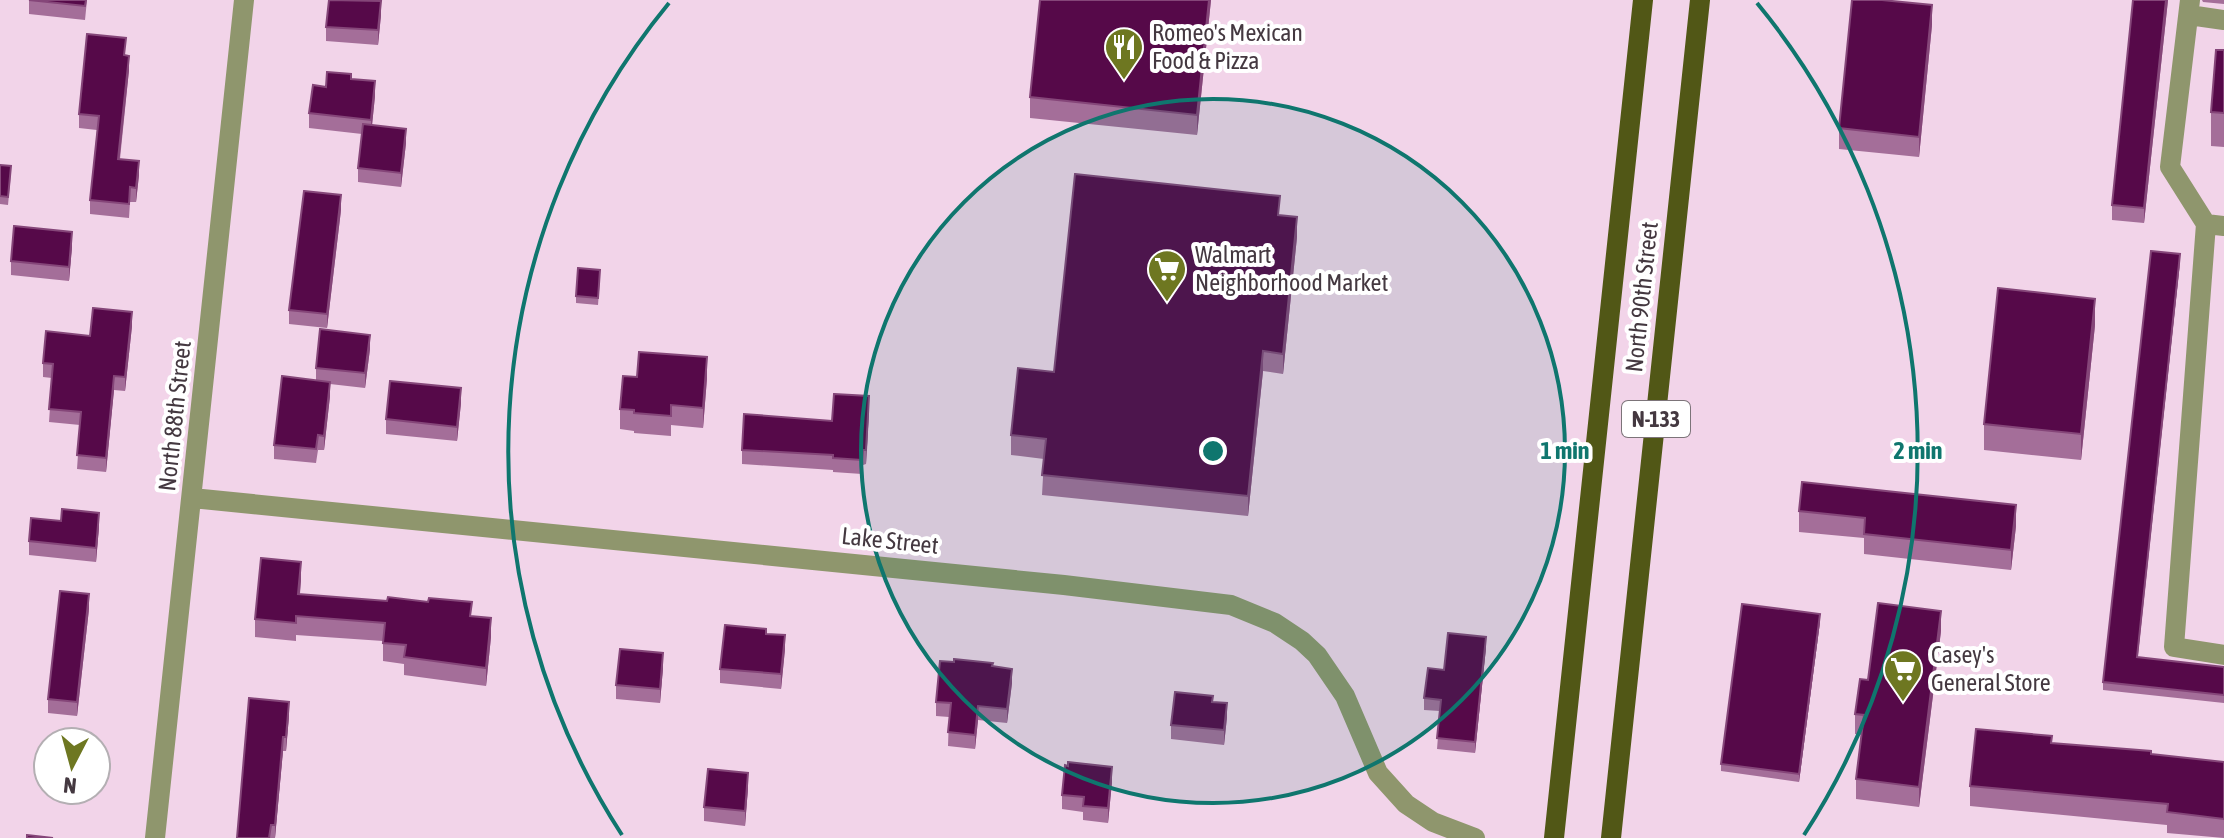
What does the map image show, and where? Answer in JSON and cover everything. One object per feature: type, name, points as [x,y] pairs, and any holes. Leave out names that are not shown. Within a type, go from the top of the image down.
[{"type":"main road","name":"North 90th Street","points":[[1554,838],[1643,0]]},
{"type":"main road","name":"North 90th Street","points":[[1611,838],[1700,0]]},
{"type":"street","name":"North 88th Street","points":[[155,838],[244,0]]},
{"type":"street","points":[[2224,20],[2190,7],[2170,167],[2215,225],[2174,647],[2224,655]]},
{"type":"street","name":"Lake Street","points":[[192,498],[1064,585],[1231,605],[1275,623],[1317,655],[1345,696],[1378,773],[1406,804],[1433,822],[1475,838]]},
{"type":"building","points":[[29,0],[86,0],[85,6]]},
{"type":"building","points":[[329,0],[381,1],[378,30],[326,27]]},
{"type":"building","points":[[1040,0],[1209,0],[1197,115],[1030,97]]},
{"type":"building","points":[[1852,0],[1932,5],[1919,137],[1839,128]]},
{"type":"building","points":[[2133,0],[2166,0],[2144,208],[2112,205]]},
{"type":"building","points":[[87,34],[126,38],[124,55],[129,56],[118,159],[139,161],[136,188],[130,187],[129,204],[90,200],[99,116],[79,114]]},
{"type":"building","points":[[2216,50],[2224,50],[2224,113],[2211,112]]},
{"type":"building","points":[[327,72],[351,74],[351,79],[375,81],[371,120],[309,113],[313,85],[326,87]]},
{"type":"building","points":[[363,124],[406,129],[401,173],[358,168]]},
{"type":"building","points":[[0,165],[11,166],[8,197],[0,196]]},
{"type":"building","name":"Walmart Neighborhood Market","points":[[1075,174],[1280,196],[1278,215],[1297,217],[1283,354],[1263,351],[1248,496],[1042,475],[1046,439],[1011,435],[1018,368],[1054,372]]},
{"type":"building","points":[[304,191],[341,195],[327,314],[289,310]]},
{"type":"building","points":[[14,226],[72,232],[69,267],[11,261]]},
{"type":"building","points":[[2151,251],[2180,254],[2137,657],[2224,667],[2224,695],[2103,682]]},
{"type":"building","points":[[578,268],[600,270],[598,298],[576,296]]},
{"type":"building","points":[[1998,288],[2095,299],[2081,434],[1984,424]]},
{"type":"building","points":[[93,308],[132,312],[125,377],[114,376],[106,458],[77,455],[81,412],[49,409],[53,364],[43,363],[46,331],[90,336]]},
{"type":"building","points":[[320,329],[370,335],[365,373],[316,368]]},
{"type":"building","points":[[639,352],[707,357],[703,408],[671,405],[671,416],[620,409],[623,376],[637,377]]},
{"type":"building","points":[[282,376],[330,382],[324,436],[318,435],[316,449],[274,445]]},
{"type":"building","points":[[390,381],[461,388],[457,427],[386,419]]},
{"type":"building","points":[[834,394],[869,396],[866,450],[863,450],[862,460],[833,458],[833,455],[742,450],[744,414],[832,421]]},
{"type":"building","points":[[1802,482],[2016,505],[2011,550],[1864,534],[1865,518],[1799,511]]},
{"type":"building","points":[[62,509],[99,513],[96,548],[29,541],[31,518],[61,521]]},
{"type":"building","points":[[261,558],[301,562],[298,594],[387,601],[388,597],[428,602],[429,598],[472,602],[470,616],[491,618],[486,668],[404,657],[406,645],[383,643],[385,623],[296,616],[296,623],[255,619]]},
{"type":"building","points":[[60,591],[89,594],[77,702],[48,699]]},
{"type":"building","points":[[1878,603],[1941,611],[1919,787],[1856,779],[1864,715],[1855,714],[1860,679],[1868,680]]},
{"type":"building","points":[[1742,604],[1820,614],[1799,774],[1721,764]]},
{"type":"building","points":[[725,625],[766,629],[766,634],[785,635],[781,674],[720,669]]},
{"type":"building","points":[[1448,633],[1486,637],[1475,742],[1437,738],[1441,700],[1424,698],[1428,668],[1444,670]]},
{"type":"building","points":[[620,649],[663,653],[660,689],[616,685]]},
{"type":"building","points":[[954,659],[993,663],[992,666],[1012,669],[1007,709],[978,706],[975,735],[948,732],[951,703],[936,702],[940,661],[954,662]]},
{"type":"building","points":[[1175,692],[1213,696],[1212,702],[1227,703],[1224,730],[1171,725]]},
{"type":"building","points":[[249,698],[289,702],[275,825],[271,825],[269,838],[237,838]]},
{"type":"building","points":[[1976,729],[2052,736],[2051,743],[2151,751],[2151,754],[2224,762],[2224,819],[2167,812],[2168,804],[1970,786]]},
{"type":"building","points":[[1068,762],[1112,767],[1108,808],[1083,806],[1084,797],[1062,795],[1065,765],[1068,766]]},
{"type":"building","points":[[708,769],[748,773],[745,811],[704,807]]},
{"type":"place","name":"Romeo's Mexican Food & Pizza","points":[[1124,81]]},
{"type":"place","name":"Walmart Neighborhood Market","points":[[1167,303]]},
{"type":"place","name":"Casey's General Store","points":[[1903,703]]}]
